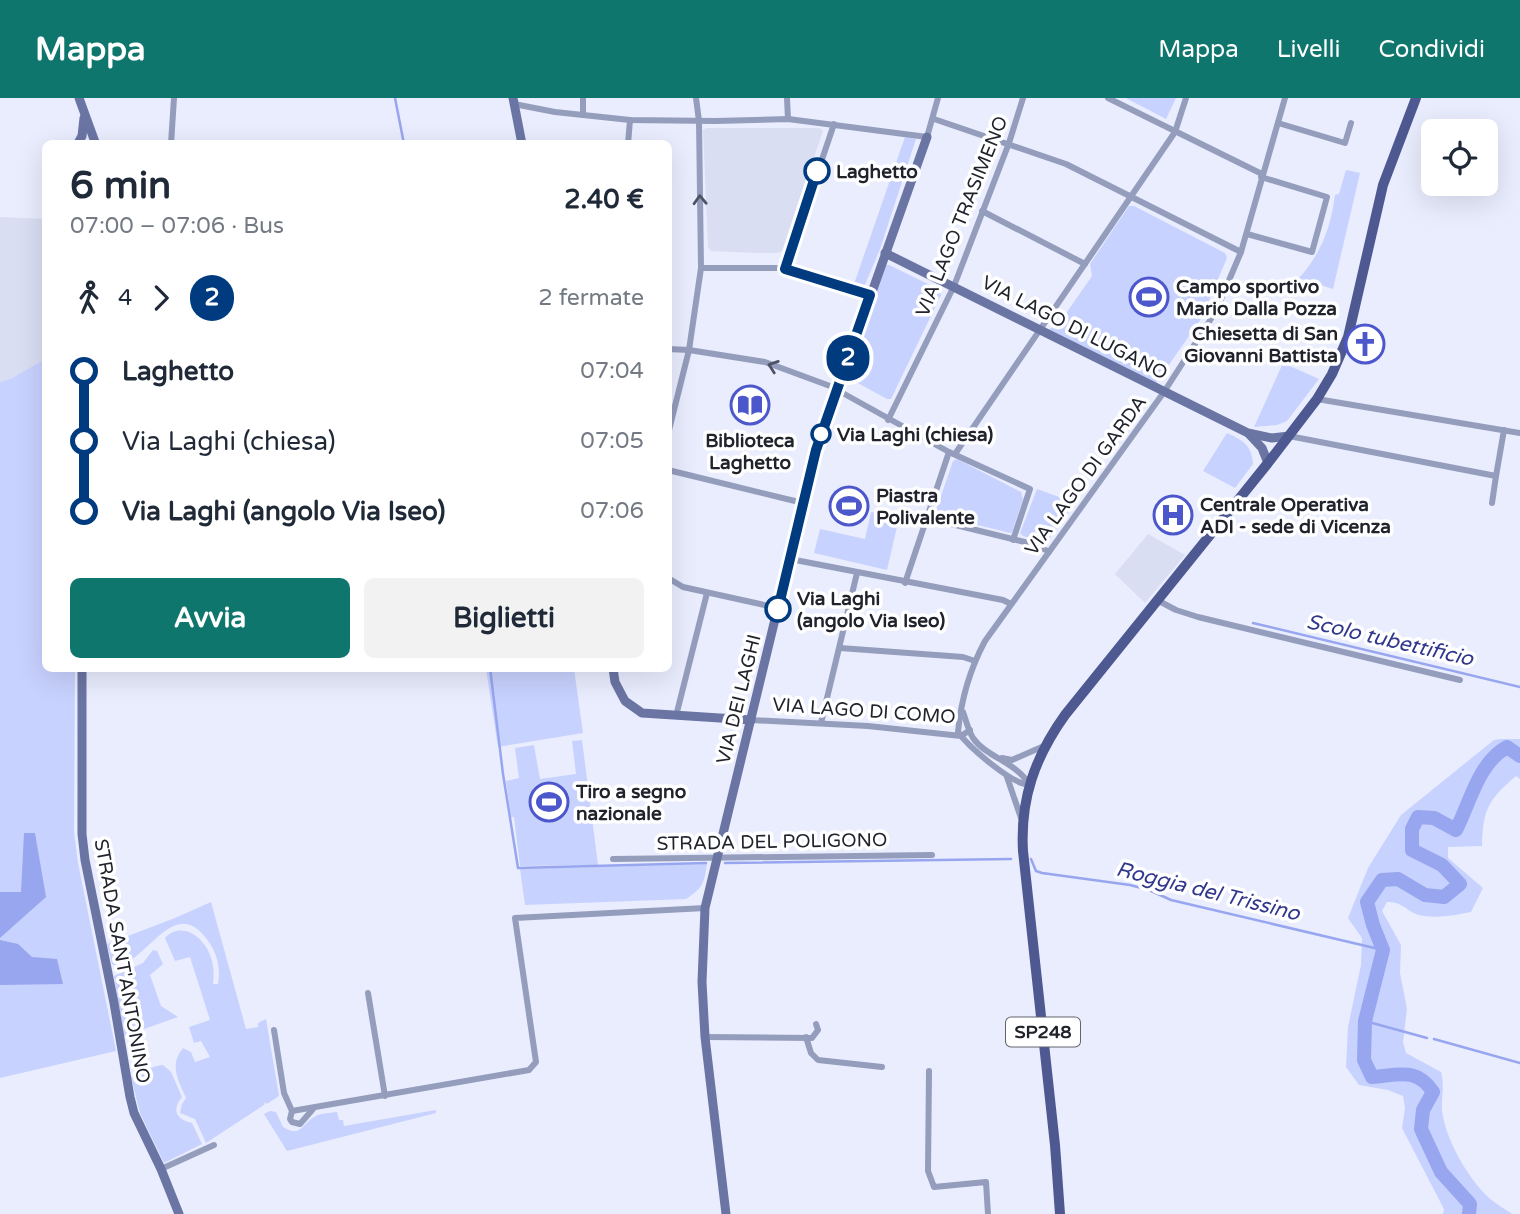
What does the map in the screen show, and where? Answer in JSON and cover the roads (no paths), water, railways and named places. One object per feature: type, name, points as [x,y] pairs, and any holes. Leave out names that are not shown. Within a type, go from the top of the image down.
[{"type":"main road","name":"SP248","points":[[1060,1214],[1023,850],[1022,822],[1029,784],[1045,746],[1065,715],[1289,436],[1317,399],[1344,352],[1383,185],[1416,98]]},
{"type":"street","points":[[79,98],[95,140]]},
{"type":"street","points":[[171,140],[174,98]]},
{"type":"street","points":[[583,98],[583,115]]},
{"type":"street","points":[[672,418],[689,350],[701,268],[699,121],[696,98]]},
{"type":"street","points":[[787,98],[788,119]]},
{"type":"street","name":"VIA DEI LAGHI","points":[[726,1214],[705,1037],[702,982],[705,908],[816,450],[934,119],[939,98]]},
{"type":"street","name":"VIA LAGO TRASIMENO","points":[[888,420],[954,286],[1009,143],[1023,98]]},
{"type":"street","points":[[1108,98],[1262,176],[1327,197],[1312,252],[1247,234]]},
{"type":"street","points":[[905,583],[952,453],[1041,330],[1174,132],[1186,98]]},
{"type":"street","name":"VIA LAGO DI GARDA","points":[[961,736],[958,732],[968,680],[985,641],[1164,392],[1216,311],[1247,234],[1285,98]]},
{"type":"street","points":[[521,140],[514,101],[583,115],[631,120],[788,119],[927,137]]},
{"type":"street","points":[[78,140],[84,127],[84,113]]},
{"type":"street","points":[[934,119],[1066,164],[1241,252]]},
{"type":"street","points":[[628,140],[631,120]]},
{"type":"street","points":[[1278,123],[1345,143],[1351,123]]},
{"type":"street","points":[[781,269],[834,124]]},
{"type":"street","points":[[982,211],[1085,264]]},
{"type":"street","name":"VIA LAGO DI LUGANO","points":[[885,253],[1248,433],[1272,438],[1289,436]]},
{"type":"street","points":[[701,268],[781,269],[870,295]]},
{"type":"street","points":[[672,349],[765,362],[836,390],[952,453],[1030,489],[1013,540]]},
{"type":"street","points":[[1317,399],[1520,433]]},
{"type":"street","points":[[1492,503],[1504,430]]},
{"type":"street","name":"VIA LAGO DI LUGANO","points":[[1248,433],[1262,448],[1268,463]]},
{"type":"street","points":[[1289,436],[1496,476]]},
{"type":"street","points":[[672,471],[803,503]]},
{"type":"street","points":[[927,518],[1037,545],[1049,552]]},
{"type":"street","points":[[790,559],[1003,600],[1011,604]]},
{"type":"street","points":[[821,723],[858,573]]},
{"type":"street","points":[[672,580],[683,587],[778,608]]},
{"type":"street","points":[[676,716],[707,593]]},
{"type":"street","points":[[1157,600],[1198,617],[1460,680]]},
{"type":"street","points":[[840,648],[963,657],[975,661]]},
{"type":"street","name":"STRADA SANT'ANTONINO","points":[[82,672],[82,834],[85,860],[134,1114],[179,1214]]},
{"type":"street","name":"VIA LAGO DI COMO","points":[[614,672],[615,682],[625,701],[642,713],[880,727],[961,736],[970,730]]},
{"type":"street","points":[[961,736],[1007,777],[1022,785],[1029,784],[1024,776],[979,745],[962,710]]},
{"type":"street","points":[[1000,758],[1012,760],[1045,746]]},
{"type":"street","points":[[1007,777],[1022,822]]},
{"type":"street","name":"STRADA DEL POLIGONO","points":[[613,859],[932,855]]},
{"type":"street","points":[[292,1111],[529,1070],[536,1062],[515,918],[705,908]]},
{"type":"street","points":[[368,993],[385,1096]]},
{"type":"street","points":[[705,1037],[812,1038],[818,1030],[816,1024]]},
{"type":"street","points":[[274,1030],[284,1093],[292,1111]]},
{"type":"street","points":[[806,1037],[811,1053],[818,1060],[882,1067]]},
{"type":"street","points":[[929,1071],[928,1171],[931,1184],[934,1187],[986,1182],[988,1214]]},
{"type":"street","points":[[292,1111],[292,1122],[300,1124],[313,1109]]},
{"type":"street","points":[[161,1169],[214,1145]]},
{"type":"water","points":[[24,833],[35,833],[46,897],[0,938],[0,892],[21,892]]},
{"type":"water","points":[[0,940],[18,944],[32,957],[57,959],[63,984],[0,985]]},
{"type":"waterway","points":[[395,98],[403,140]]},
{"type":"waterway","name":"Scolo tubettificio","points":[[1253,623],[1520,687]]},
{"type":"waterway","points":[[490,672],[518,868],[706,863]]},
{"type":"waterway","points":[[1469,1214],[1470,1204],[1441,1172],[1421,1129],[1423,1110],[1433,1092],[1421,1079],[1407,1074],[1372,1077],[1364,1060],[1365,1021],[1383,950],[1367,902],[1382,880],[1398,879],[1425,895],[1444,897],[1460,884],[1442,865],[1412,850],[1412,829],[1418,817],[1434,818],[1456,830],[1476,784],[1489,763],[1507,747],[1520,756]]},
{"type":"waterway","name":"Roggia del Trissino","points":[[725,863],[1011,859]]},
{"type":"waterway","name":"Roggia del Trissino","points":[[1031,859],[1036,871],[1042,873],[1130,885],[1171,900],[1383,950]]},
{"type":"waterway","points":[[1365,1021],[1427,1038]]},
{"type":"waterway","points":[[1434,1039],[1520,1063]]},
{"type":"place","name":"Laghetto","points":[[817,171]]},
{"type":"place","name":"Campo sportivo Mario Dalla Pozza","points":[[1149,297]]},
{"type":"place","name":"Chiesetta di San Giovanni Battista","points":[[1365,344]]},
{"type":"place","name":"Biblioteca Laghetto","points":[[750,405]]},
{"type":"place","name":"Via Laghi (chiesa)","points":[[821,434]]},
{"type":"place","name":"Piastra Polivalente","points":[[849,506]]},
{"type":"place","name":"Centrale Operativa ADI - sede di Vicenza","points":[[1173,515]]},
{"type":"place","name":"Via Laghi (angolo Via Iseo)","points":[[778,609]]},
{"type":"place","name":"Tiro a segno nazionale","points":[[549,802]]}]
